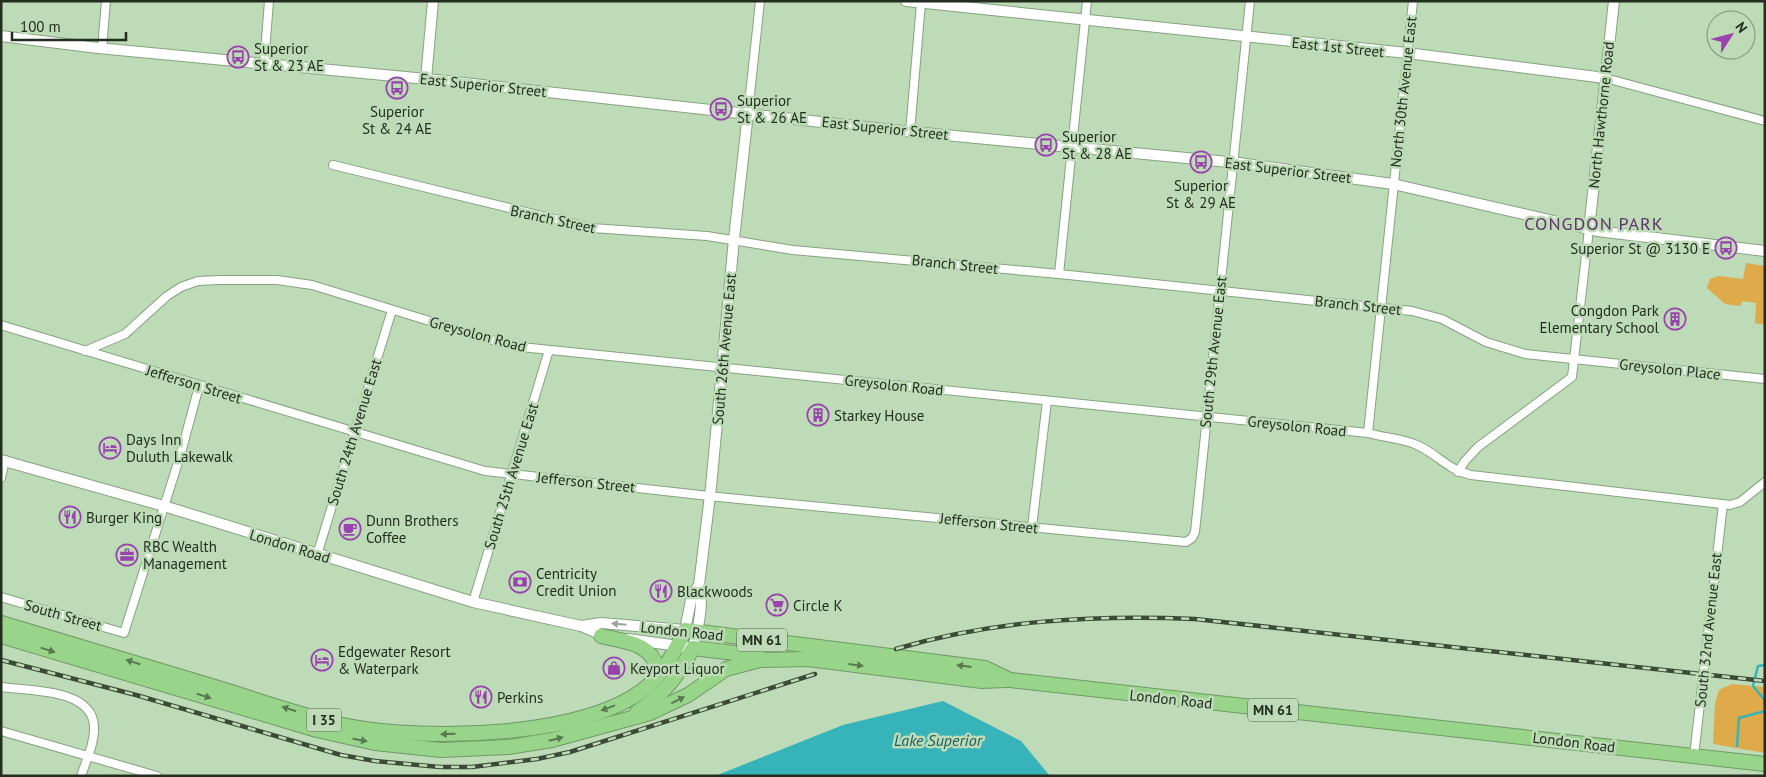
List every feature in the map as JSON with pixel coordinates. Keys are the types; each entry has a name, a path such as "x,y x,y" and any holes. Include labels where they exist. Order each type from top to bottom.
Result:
{"highway":[{"name":"I 35","path":"1,623 322,719 378,730 432,734 515,732 580,718 617,704 650,684 668,663 678,645"},
{"name":"London Road","path":"691,630 985,668 1010,680 1168,699 1537,737 1765,764"},
{"path":"678,645 691,630"},
{"name":"I 35","path":"1,636 317,730 376,743 441,750 508,747 552,740 616,722 654,700 671,684 693,648"},
{"path":"601,636 644,647 655,658 658,669 650,684"},
{"name":"London Road","path":"693,648 808,659"},
{"path":"616,722 650,713 677,701 720,673 736,665 760,660 808,659"},
{"name":"MN 61","path":"808,659 982,681 1010,680"}],"street":[{"path":"102,49 106,1"},
{"path":"264,64 269,1"},
{"path":"426,79 433,1"},
{"path":"748,113 760,1"},
{"name":"East 1st Street","path":"906,1 1246,38 1407,53 1605,78 1765,121"},
{"path":"1059,274 1087,1"},
{"name":"South 29th Avenue East","path":"1190,540 1195,532 1250,1"},
{"name":"North 30th Avenue East","path":"1368,433 1413,1"},
{"name":"North Hawthorne Road","path":"1589,229 1614,1"},
{"path":"910,132 921,3"},
{"name":"East Superior Street","path":"1,36 102,49 426,79 910,132 1072,146 1233,163 1393,184 1589,229 1765,251"},
{"name":"South 26th Avenue East","path":"693,648 691,630 702,597 699,585 710,496 748,113"},
{"name":"Branch Street","path":"333,165 582,227 734,239 793,250 1059,274 1381,307 1430,315 1486,342 1516,352 1575,359"},
{"path":"1458,472 1465,460 1480,446 1568,382 1573,375 1589,229"},
{"name":"Greysolon Road","path":"85,351 125,334 175,290 198,281 286,281 312,286 503,343 549,350 1368,433 1401,439 1417,445 1458,472 1722,504"},
{"name":"South 24th Avenue East","path":"317,554 392,310"},
{"name":"Jefferson Street","path":"1,325 485,471 710,496 1181,542 1190,540"},
{"name":"South 25th Avenue East","path":"473,602 549,350"},
{"name":"Greysolon Place","path":"1575,359 1765,379"},
{"path":"164,506 199,386"},
{"path":"1032,527 1047,401"},
{"path":"1,478 3,460"},
{"name":"London Road","path":"3,460 164,506 473,602 581,626 601,636 693,648"},
{"path":"1722,504 1737,504 1765,482"},
{"name":"South 32nd Avenue East","path":"1694,756 1722,504"},
{"name":"South Street","path":"1,597 124,633 164,506"},
{"name":"London Road","path":"581,626 602,623 691,630"},
{"path":"1,687 64,695 81,702 92,717 94,726 81,776"},
{"path":"1,731 157,776"}],"shaded area":[{"path":"1746,263 1765,266 1765,325 1755,323 1756,303 1743,301 1740,306 1725,304 1707,288 1710,279 1719,276 1743,279"},
{"path":"1732,684 1765,687 1765,753 1713,744 1715,703 1719,690"}],"water":[{"name":"Lake Superior","path":"943,701 1021,741 1050,776 715,776 843,725"}],"waterway":[{"path":"1765,665 1758,666 1753,686 1764,699 1765,710"},
{"path":"1737,746 1739,718 1765,711"}],"railway":[{"path":"896,649 970,632 1044,622 1119,618 1195,619 1765,681"},
{"path":"1,660 136,695 341,755 375,761 440,767 472,767 537,759 570,752 815,674"}],"place":[{"name":"Superior St & 23 AE","path":"238,57"},
{"name":"Superior St & 24 AE","path":"397,88"},
{"name":"Superior St & 26 AE","path":"721,109"},
{"name":"Superior St & 28 AE","path":"1046,145"},
{"name":"Superior St & 29 AE","path":"1201,162"},
{"name":"Superior St @ 3130 E","path":"1726,248"},
{"name":"Congdon Park Elementary School","path":"1675,319"},
{"name":"Starkey House","path":"818,415"},
{"name":"Days Inn Duluth Lakewalk","path":"110,448"},
{"name":"Burger King","path":"70,517"},
{"name":"Dunn Brothers Coffee","path":"350,529"},
{"name":"RBC Wealth Management","path":"127,555"},
{"name":"Centricity Credit Union","path":"520,582"},
{"name":"Blackwoods","path":"661,591"},
{"name":"Circle K","path":"777,605"},
{"name":"Edgewater Resort & Waterpark","path":"322,660"},
{"name":"Keyport Liquor","path":"614,668"},
{"name":"Perkins","path":"481,697"}],"district":[{"name":"CONGDON PARK","path":"1594,223"}]}
